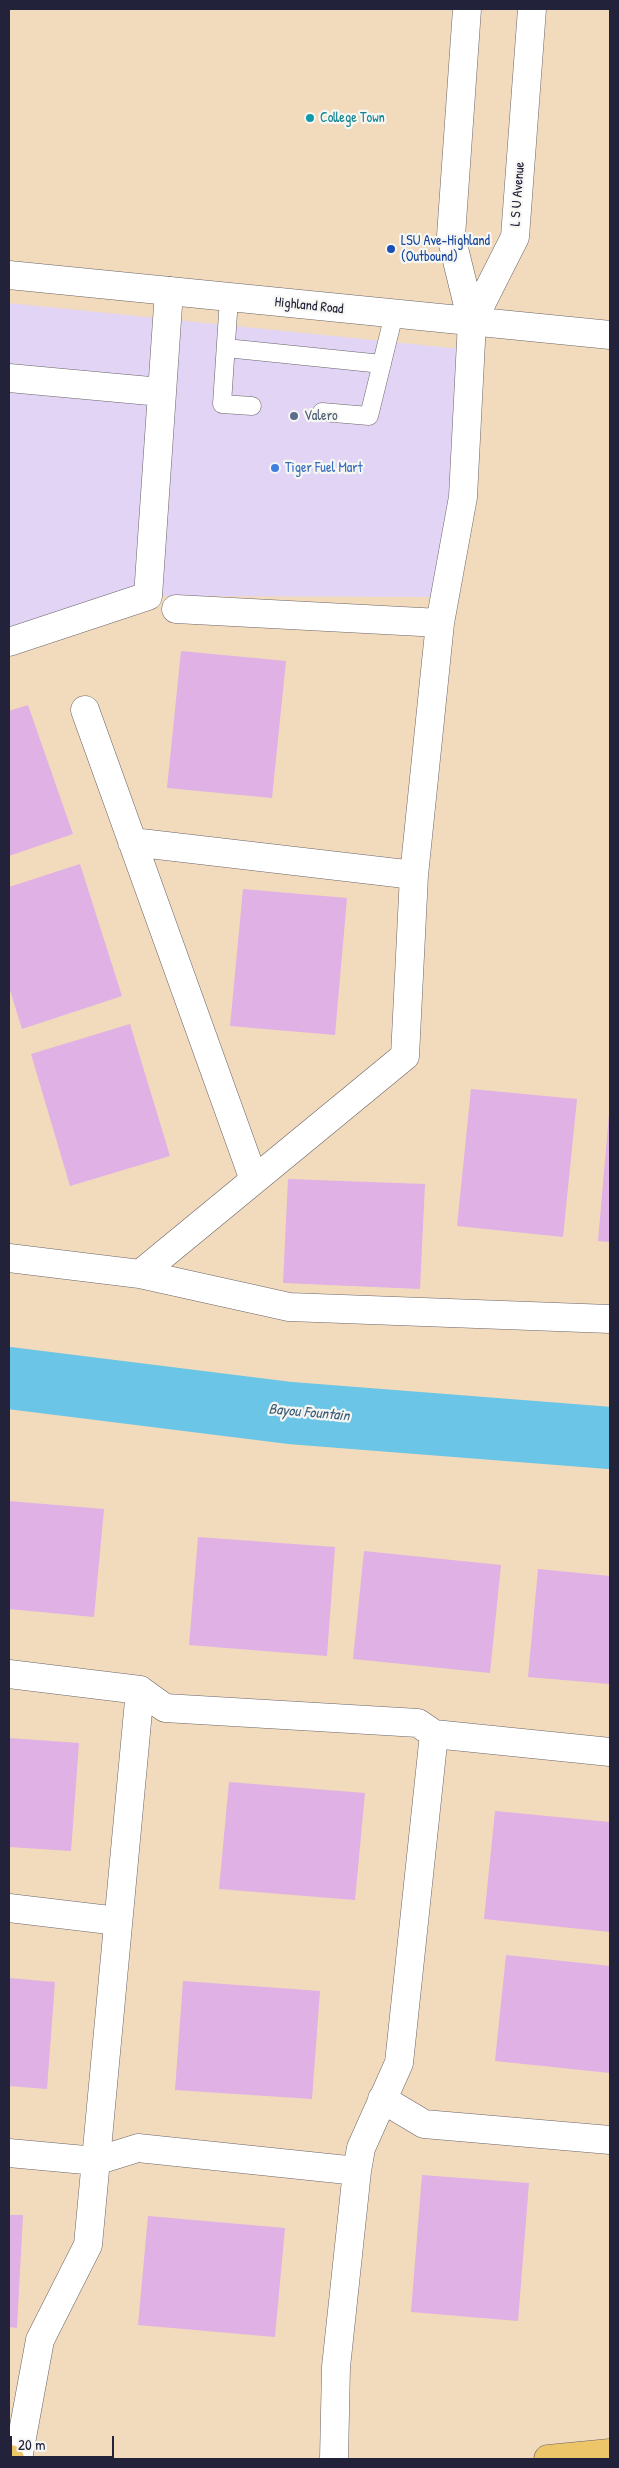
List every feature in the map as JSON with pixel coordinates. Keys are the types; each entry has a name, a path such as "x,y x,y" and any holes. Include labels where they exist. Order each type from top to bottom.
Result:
{"main road":[{"path":"548,2459 610,2453"}],"street":[{"path":"140,1274 405,1056 414,875 440,623 463,497 472,322 451,236 467,9"},
{"name":"L S U Avenue","path":"472,322 515,236 532,9"},
{"name":"Highland Road","path":"9,275 610,335"},
{"path":"9,642 148,596 169,291"},
{"path":"9,378 161,392"},
{"path":"176,609 440,623"},
{"path":"85,710 254,1180"},
{"path":"132,842 414,875"},
{"path":"9,1258 140,1274 289,1307 610,1319"},
{"path":"9,1674 140,1690 165,1708 418,1723 434,1734 610,1752"},
{"path":"18,2459 40,2340 88,2245 140,1690"},
{"path":"334,2459 336,2367 360,2148 398,2063 434,1734"},
{"path":"9,1908 118,1921"},
{"path":"382,2099 424,2124 610,2140"},
{"path":"9,2153 96,2161 138,2148 357,2171"}],"lane":[{"path":"229,298 222,404 252,406"},
{"path":"322,412 369,416 394,314"},
{"path":"226,348 382,364"}],"shaded area":[{"path":"9,303 471,350 435,597 148,596 9,641"}],"building":[{"path":"181,651 286,661 272,798 167,788"},
{"path":"28,705 73,834 9,856 9,711"},
{"path":"80,864 122,996 22,1029 9,987 9,887"},
{"path":"243,889 347,898 335,1035 230,1026"},
{"path":"130,1024 170,1156 70,1186 31,1054"},
{"path":"471,1089 577,1099 563,1237 457,1226"},
{"path":"610,1114 610,1242 598,1241"},
{"path":"288,1179 425,1184 420,1289 283,1283"},
{"path":"9,1501 104,1509 94,1617 9,1609"},
{"path":"198,1537 335,1547 327,1656 189,1645"},
{"path":"364,1551 501,1565 490,1673 353,1659"},
{"path":"538,1569 610,1576 610,1684 528,1677"},
{"path":"9,1738 79,1743 71,1851 9,1847"},
{"path":"229,1782 365,1793 355,1900 219,1889"},
{"path":"495,1811 610,1822 610,1932 484,1919"},
{"path":"506,1955 610,1966 610,2073 495,2061"},
{"path":"9,1978 55,1982 47,2089 9,2086"},
{"path":"183,1981 320,1991 312,2099 175,2090"},
{"path":"422,2175 529,2183 518,2321 411,2312"},
{"path":"9,2215 23,2215 17,2328 9,2327"},
{"path":"148,2216 285,2228 275,2337 138,2325"}],"waterway":[{"name":"Bayou Fountain","path":"9,1378 290,1413 610,1438"}],"place":[{"name":"College Town","path":"310,118"},
{"name":"LSU Ave-Highland (Outbound)","path":"391,249"},
{"name":"Valero","path":"294,416"},
{"name":"Tiger Fuel Mart","path":"275,468"}]}
